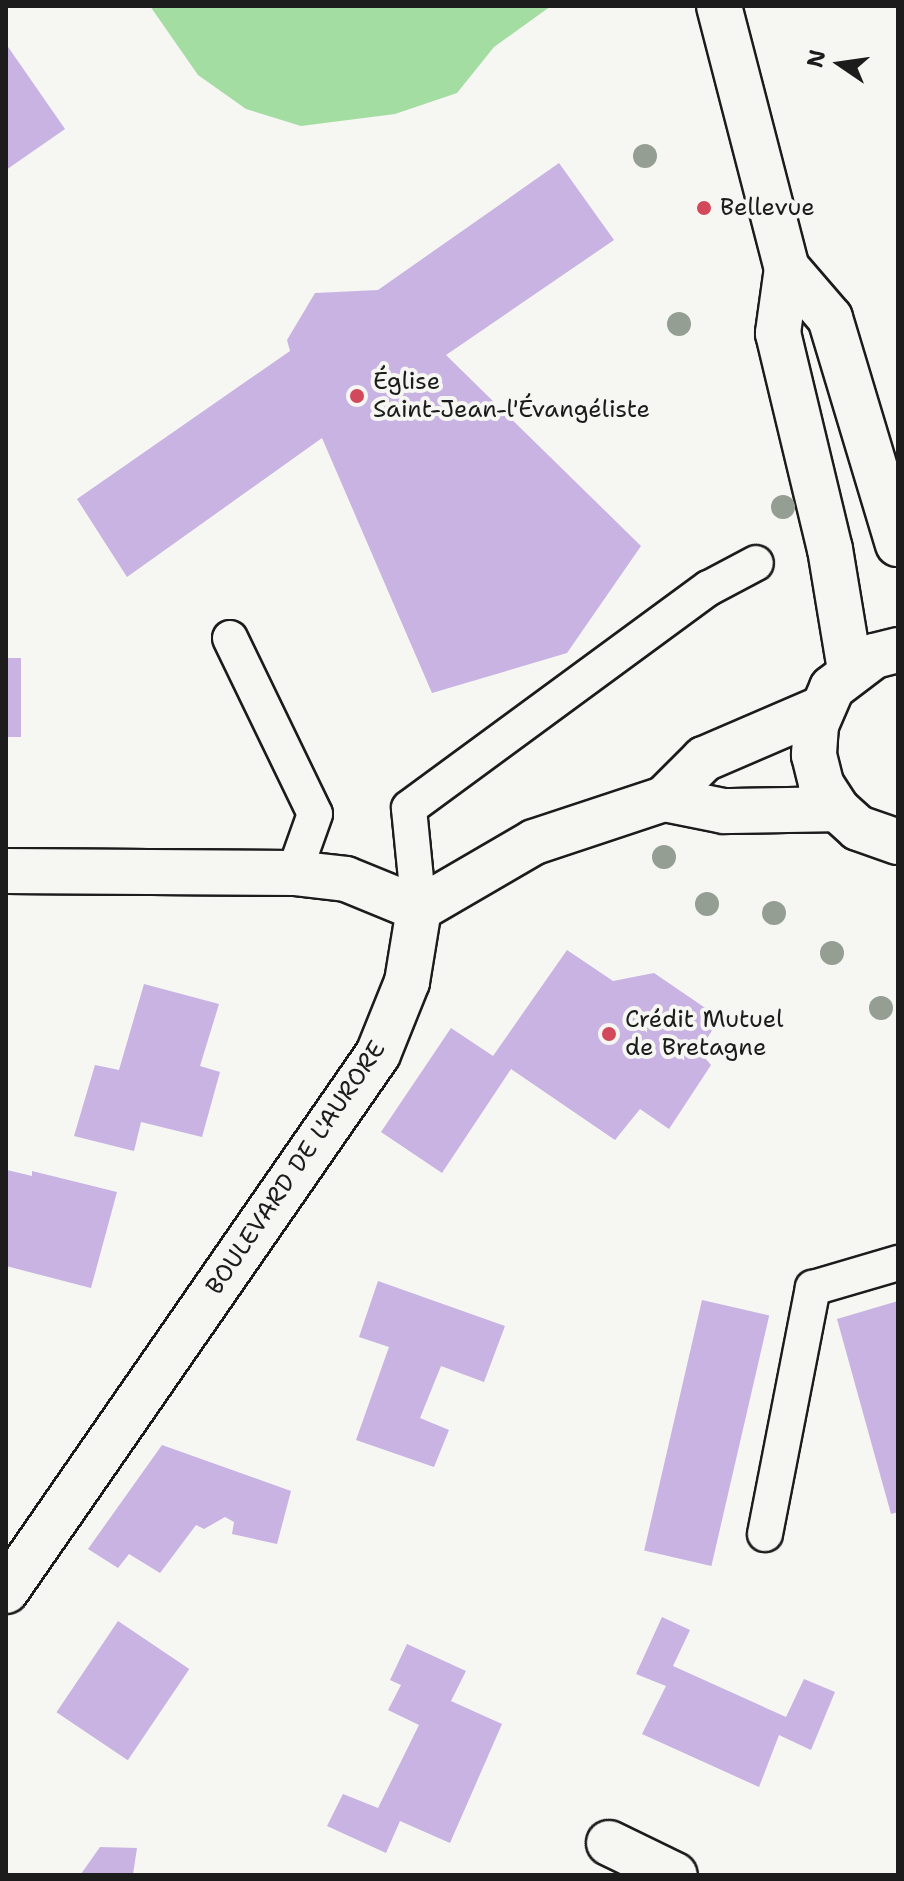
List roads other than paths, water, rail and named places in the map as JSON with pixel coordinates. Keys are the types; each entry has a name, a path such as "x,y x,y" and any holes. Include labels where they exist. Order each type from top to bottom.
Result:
{"street":[{"path":"719,6 787,268 778,333 830,549 850,670"},
{"path":"787,268 830,318 898,544"},
{"path":"6,871 294,873 346,879 419,909 534,842 664,799 704,759 820,709 850,670 898,650"},
{"path":"820,709 814,755 821,784 837,809 858,828 893,850"},
{"path":"664,799 724,811 837,809"},
{"name":"BOULEVARD DE L'AURORE","path":"6,1591 378,1054 407,982 419,909"},
{"path":"609,1843 675,1875"}],"lane":[{"path":"419,909 409,808 709,588 756,563"},
{"path":"230,638 315,814 294,873"},
{"path":"765,1534 813,1288 898,1263"}],"place":[{"name":"Bellevue","path":"704,208"},
{"name":"Église Saint-Jean-l'Évangéliste","path":"357,396"},
{"name":"Crédit Mutuel de Bretagne","path":"609,1034"}]}
